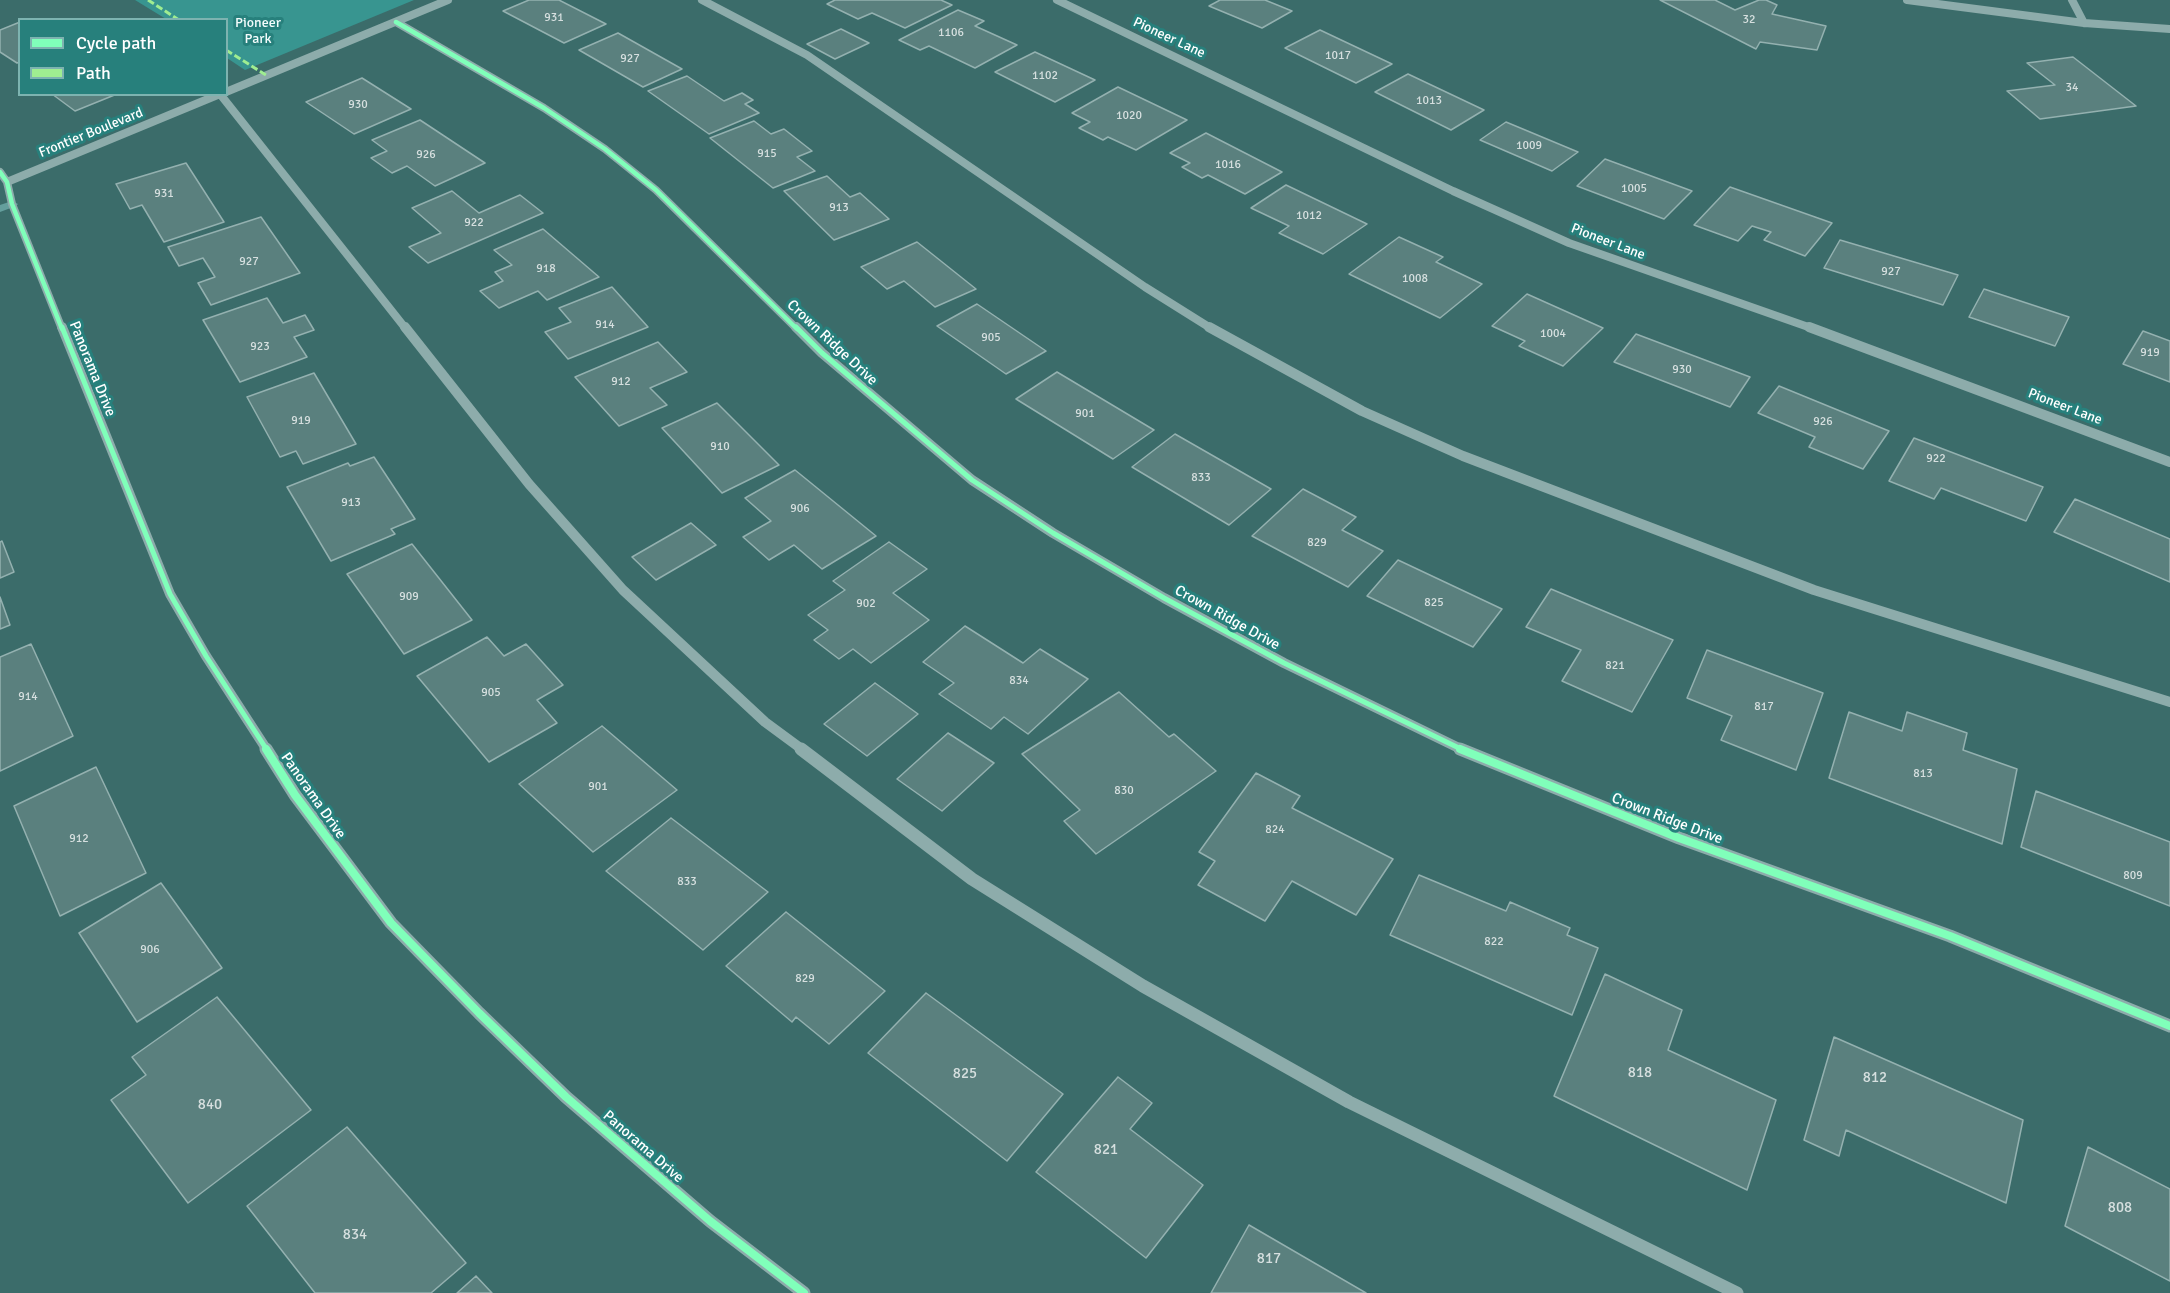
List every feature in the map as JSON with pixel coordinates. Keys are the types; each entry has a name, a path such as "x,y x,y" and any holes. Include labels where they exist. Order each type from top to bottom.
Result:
{"street":[{"path":"228,91 448,0"},
{"path":"702,0 807,55 1155,293 1232,341 1362,411 1474,461 1814,590 2170,702"},
{"name":"Pioneer Lane","path":"1057,0 1453,191 1569,243 1878,351 2170,462"},
{"path":"1907,0 2084,23 2170,29"},
{"path":"2072,0 2084,23"},
{"name":"Crown Ridge Drive","path":"396,22 544,108 605,149 656,190 822,353 972,480 1053,533 1164,598 1284,663 1440,741 1679,838 1950,936 2170,1026"},
{"name":"Frontier Boulevard","path":"3,177 215,96"},
{"path":"222,96 529,484 623,590 765,722 972,879 1143,986 1349,1102 1737,1293"},
{"name":"Panorama Drive","path":"3,177 170,594 206,656 295,795 391,923 487,1021 566,1097 710,1221 804,1293"}],"green space":[{"name":"Pioneer Park","path":"135,0 414,0 245,70 228,59 228,18 164,18"}],"building":[{"path":"529,0 559,0 606,24 564,43 503,11"},
{"path":"835,0 941,0 952,5 905,28 872,13 858,19 827,4"},
{"path":"1220,0 1265,0 1292,11 1262,28 1209,6"},
{"path":"1660,0 1715,0 1735,10 1759,0 1766,0 1777,5 1772,14 1826,26 1817,50 1760,42 1756,49"},
{"path":"958,10 984,21 975,26 1017,45 975,68 929,46 920,50 899,40"},
{"path":"18,23 18,63 0,52 0,30"},
{"path":"841,29 869,43 835,59 807,44"},
{"path":"1320,30 1392,64 1356,83 1285,48"},
{"path":"618,33 682,69 643,87 579,50"},
{"path":"1035,52 1095,80 1055,102 995,72"},
{"path":"2073,57 2136,106 2040,119 2007,91 2055,85 2027,63"},
{"path":"1408,74 1484,110 1451,130 1375,92"},
{"path":"687,76 724,101 742,93 753,100 745,104 759,113 709,134 648,91"},
{"path":"362,78 411,109 354,134 306,102"},
{"path":"1118,87 1187,120 1136,150 1108,137 1103,140 1079,128 1090,122 1072,113"},
{"path":"55,96 112,96 75,111"},
{"path":"420,120 485,163 435,186 407,166 392,173 371,158 387,151 372,140"},
{"path":"754,121 771,134 784,129 812,151 797,157 815,171 773,188 710,138"},
{"path":"1506,122 1578,152 1552,171 1480,140"},
{"path":"1206,133 1282,172 1245,194 1208,175 1202,178 1182,167 1190,163 1170,153"},
{"path":"1605,159 1692,191 1664,219 1577,186"},
{"path":"186,163 224,222 164,242 142,205 130,209 116,184"},
{"path":"827,176 850,197 860,193 889,219 834,240 784,191"},
{"path":"1286,185 1367,224 1323,254 1279,233 1289,226 1251,208"},
{"path":"1730,187 1832,223 1805,256 1764,240 1771,232 1752,226 1738,241 1694,225"},
{"path":"452,191 479,213 520,195 543,213 428,263 409,247 441,233 412,208"},
{"path":"261,217 300,273 211,305 198,283 215,277 203,258 179,266 168,247"},
{"path":"543,229 599,277 547,300 538,291 499,308 480,291 503,281 495,272 512,265 494,250"},
{"path":"1399,237 1443,257 1436,262 1482,284 1440,318 1349,274"},
{"path":"1840,240 1958,275 1943,305 1824,268"},
{"path":"917,242 976,289 935,307 904,281 887,289 861,267"},
{"path":"612,287 648,327 568,359 545,332 571,322 559,308"},
{"path":"1984,289 2069,317 2055,346 1969,317"},
{"path":"1527,294 1603,328 1563,366 1519,346 1525,341 1492,326"},
{"path":"267,298 283,323 305,315 314,330 294,337 307,357 240,382 203,320"},
{"path":"977,304 1046,351 1006,374 937,326"},
{"path":"2143,331 2170,341 2170,382 2123,364"},
{"path":"1636,334 1750,377 1730,407 1614,362"},
{"path":"658,342 687,372 650,388 667,405 619,426 575,377"},
{"path":"1057,372 1154,430 1113,459 1016,399"},
{"path":"314,373 356,444 303,464 296,451 280,457 247,397"},
{"path":"1779,386 1889,431 1863,469 1809,447 1815,437 1758,413"},
{"path":"717,403 779,465 722,493 662,428"},
{"path":"1175,434 1271,489 1229,525 1132,467"},
{"path":"1914,438 2043,487 2026,521 1941,488 1934,499 1889,481"},
{"path":"374,457 415,519 391,529 395,534 331,561 287,487 348,463 350,466"},
{"path":"795,470 876,536 822,569 794,545 769,560 743,537 771,521 745,498"},
{"path":"1303,489 1356,517 1342,530 1383,551 1348,587 1252,536"},
{"path":"2075,499 2170,539 2170,582 2054,532"},
{"path":"691,523 716,545 656,580 632,557"},
{"path":"2,541 14,572 0,578 0,542"},
{"path":"889,542 927,569 893,593 929,620 871,663 853,649 839,659 814,640 828,630 808,615 845,590 833,581"},
{"path":"412,544 472,620 404,654 347,574"},
{"path":"1398,560 1502,609 1473,647 1367,596"},
{"path":"1551,589 1673,640 1632,712 1562,681 1581,650 1526,627"},
{"path":"0,597 10,625 0,629"},
{"path":"965,626 1023,663 1040,649 1088,679 1028,734 1004,717 991,729 939,694 954,683 923,662"},
{"path":"487,637 504,656 526,644 563,685 537,700 557,723 489,762 417,676"},
{"path":"31,644 73,736 0,771 0,657"},
{"path":"1707,650 1823,693 1796,770 1721,740 1732,716 1687,698"},
{"path":"875,683 918,714 867,756 824,724"},
{"path":"1119,692 1169,737 1174,734 1216,771 1096,854 1064,821 1080,810 1022,754"},
{"path":"1849,712 1902,731 1907,712 1967,733 1963,750 2017,769 2002,844 1829,778"},
{"path":"602,726 677,790 593,852 519,784"},
{"path":"948,733 994,763 942,811 897,779"},
{"path":"96,767 146,873 60,916 14,806"},
{"path":"1256,773 1300,796 1292,808 1393,859 1356,915 1292,881 1265,921 1198,885 1215,861 1199,852"},
{"path":"2036,791 2170,842 2170,906 2021,847"},
{"path":"671,818 768,892 703,950 606,871"},
{"path":"1419,875 1506,911 1510,902 1570,928 1567,935 1598,948 1572,1015 1390,935"},
{"path":"161,883 222,968 137,1022 79,933"},
{"path":"786,912 885,991 829,1044 796,1017 792,1022 726,966"},
{"path":"1605,974 1682,1010 1668,1050 1776,1100 1747,1190 1554,1096"},
{"path":"926,993 1063,1094 1007,1161 868,1053"},
{"path":"217,997 311,1110 188,1203 111,1100 146,1075 132,1057"},
{"path":"1834,1037 2023,1120 2006,1203 1846,1130 1839,1156 1804,1140"},
{"path":"1118,1077 1152,1103 1130,1129 1203,1185 1146,1258 1036,1172"},
{"path":"347,1127 466,1263 431,1293 315,1293 247,1206"},
{"path":"2088,1147 2170,1189 2170,1281 2065,1226"},
{"path":"1249,1225 1366,1293 1211,1293"},
{"path":"476,1276 492,1293 457,1293"}],"waterway":[{"path":"0,209 12,204"}],"marked path":[{"path":"148,0 176,18"},
{"path":"228,51 266,75"}],"cycle path":[{"path":"396,22 544,108 605,149 656,190 822,353 972,480 1053,533 1164,598 1284,663 1440,741 1679,838 1950,936 2170,1026"},
{"path":"0,172 7,182 12,204 170,594 206,656 295,795 391,923 479,1013 566,1097 710,1221 804,1293"}]}
